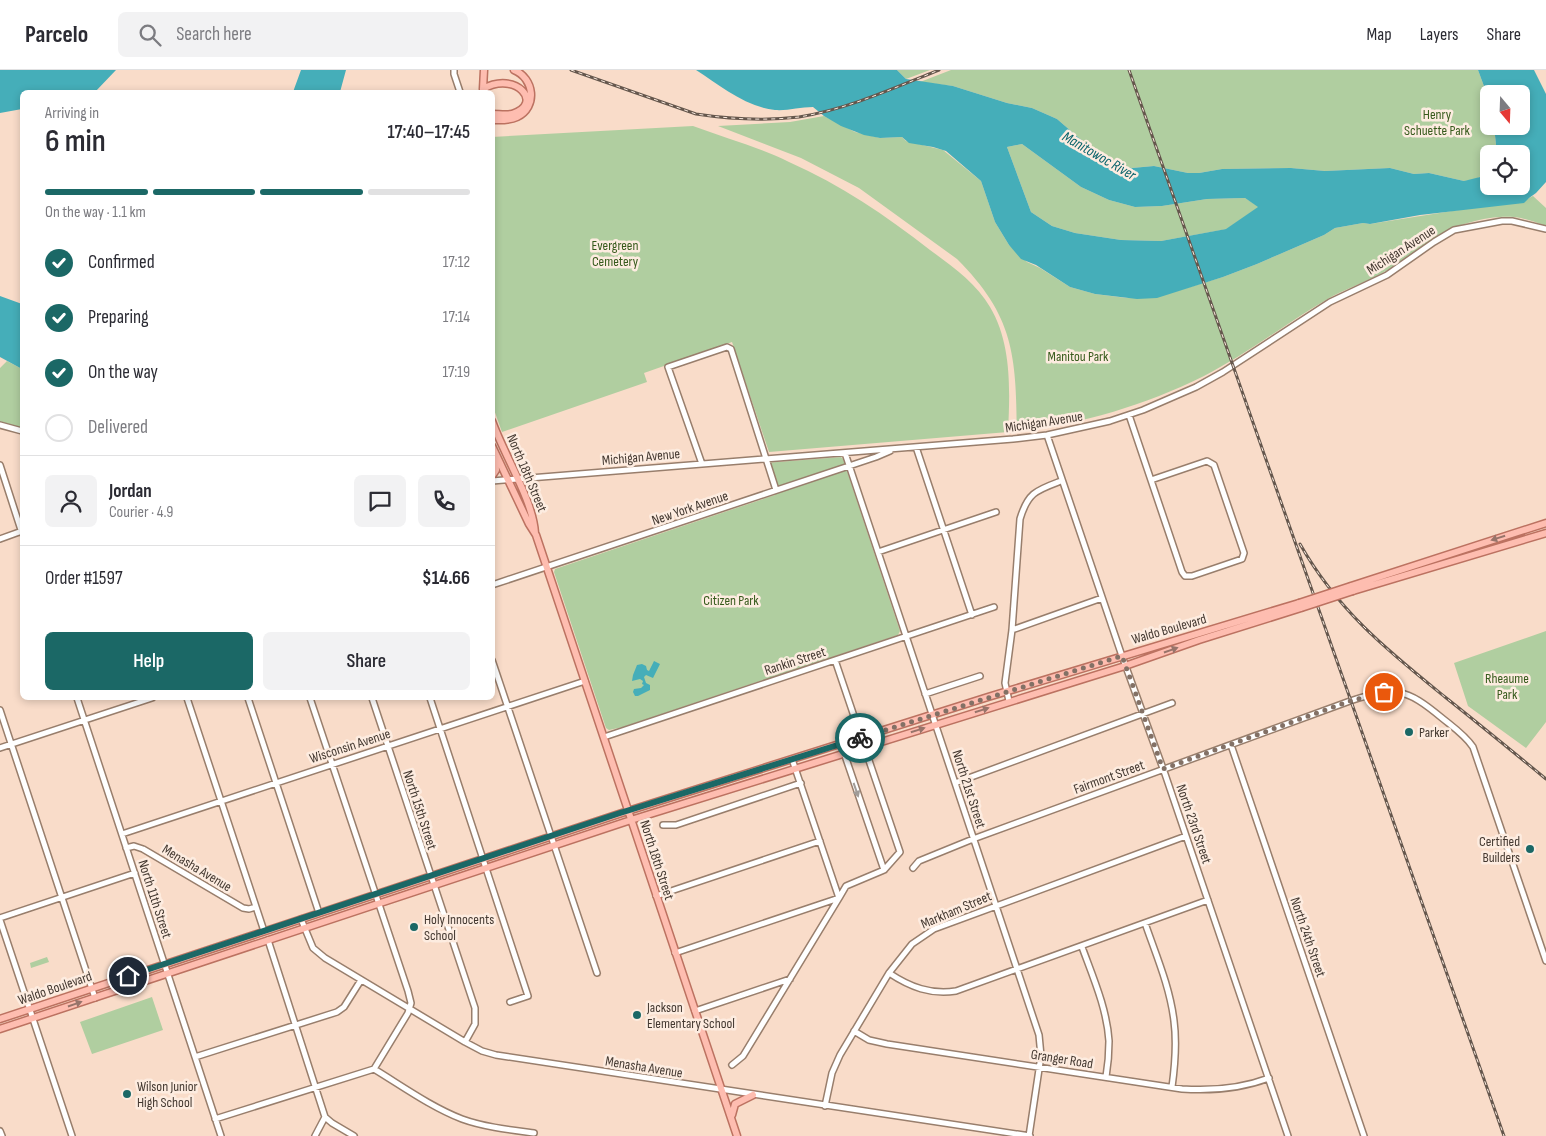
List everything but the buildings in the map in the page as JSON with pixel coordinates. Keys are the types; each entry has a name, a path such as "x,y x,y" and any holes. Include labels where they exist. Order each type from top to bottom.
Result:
{"main road":[{"path":"483,90 484,70"},
{"path":"495,120 508,120 518,117 525,112 529,104 531,96 529,85 522,75 514,70"},
{"path":"495,114 514,113 521,108 526,100 526,89 522,82 514,76 506,74"},
{"path":"484,90 495,77"},
{"name":"North 18th Street","path":"495,428 529,508 536,535 737,1136"},
{"name":"North 18th Street","path":"495,452 536,535"},
{"name":"Waldo Boulevard","path":"0,1029 631,820 1125,666 1546,525"},
{"name":"Waldo Boulevard","path":"1352,589 1546,533"},
{"name":"Waldo Boulevard","path":"0,1019 628,811 1122,656 1300,606"},
{"path":"732,1119 735,1104 753,1095"}],"street":[{"path":"454,70 459,90"},
{"name":"Michigan Avenue","path":"495,481 767,458 916,448 1047,435 1103,423 1129,415 1182,393 1223,372 1330,302 1386,275 1454,230 1502,221 1512,221 1546,229"},
{"path":"702,464 668,367 727,347 731,349 776,490"},
{"path":"1129,415 1182,572 1185,576 1192,576 1242,559 1244,552 1214,465 1208,461 1151,480"},
{"path":"0,425 20,430"},
{"name":"North 23rd Street","path":"1047,435 1061,481 1163,769 1288,1136"},
{"path":"916,448 972,615"},
{"name":"New York Avenue","path":"495,584 876,457 894,449"},
{"name":"North 21st Street","path":"845,453 1039,1035 1041,1047 1029,1136"},
{"path":"0,465 20,526"},
{"path":"1009,701 1005,683 1012,630 1020,519 1024,504 1032,495 1042,488 1061,481"},
{"path":"878,552 996,512"},
{"path":"0,539 20,533"},
{"path":"1012,630 1102,598"},
{"name":"Rankin Street","path":"604,737 994,607"},
{"path":"732,1065 742,1056 849,883 884,870 900,852 835,660"},
{"path":"495,669 597,973"},
{"path":"925,694 980,676"},
{"name":"Wisconsin Avenue","path":"122,834 585,680"},
{"name":"Fairmont Street","path":"913,868 919,861 973,839 1350,701 1375,693 1389,691 1407,694 1418,699 1465,737 1473,747 1546,961"},
{"name":"North 11th Street","path":"78,700 220,1136"},
{"path":"0,748 146,700"},
{"path":"188,700 264,931"},
{"path":"249,700 320,913"},
{"path":"215,1119 374,1069 410,1009 411,1002 311,700"},
{"name":"North 15th Street","path":"373,700 475,1008 474,1024 466,1042"},
{"path":"431,700 528,996 510,1002"},
{"path":"955,783 1172,703"},
{"path":"0,710 95,998"},
{"path":"841,744 884,870"},
{"name":"North 24th Street","path":"1231,745 1364,1136"},
{"path":"792,759 839,898"},
{"path":"663,825 676,825 801,783"},
{"name":"Markham Street","path":"825,1106 832,1073 840,1055 890,973 912,944 922,936 934,928 1186,836"},
{"path":"656,896 820,841"},
{"name":"Menasha Avenue","path":"126,848 135,846 143,849 242,908 256,907"},
{"path":"72,1136 0,919 134,873"},
{"path":"675,953 839,898"},
{"path":"890,973 920,989 942,993 969,988 1208,900"},
{"name":"Menasha Avenue","path":"301,919 311,944 316,951 361,980 482,1051 496,1055 753,1095 1029,1136"},
{"path":"1145,923 1166,986 1174,1021 1176,1051 1172,1087"},
{"path":"268,940 325,1117 354,1136"},
{"path":"1082,946 1101,1000 1107,1025 1109,1041 1106,1077"},
{"path":"695,1011 790,979"},
{"path":"195,1057 330,1016 340,1010 361,980"},
{"name":"Granger Road","path":"854,1031 869,1040 888,1044 1172,1087 1224,1090 1255,1084 1269,1078"},
{"path":"374,1069 462,1119 530,1134"},
{"path":"315,1136 325,1117"},
{"path":"0,1131 2,1136"}],"green space":[{"path":"897,70 930,70 906,79"},
{"name":"Henry Schuette Park","path":"951,70 1478,70 1484,85 1480,85 1480,135 1495,135 1496,145 1480,145 1480,177 1474,180 1464,181 1429,173 1414,174 1390,168 1325,171 1291,168 1222,169 1188,173 1154,166 1132,168 1115,165 1103,154 1093,150 1057,119 1032,108 1007,103 953,86 920,82"},
{"name":"Manitou Park","path":"824,116 855,132 880,138 902,137 906,141 943,150 981,181 995,222 1009,245 1027,262 1070,287 1095,294 1127,298 1157,297 1223,277 1257,264 1324,235 1335,228 1527,199 1533,196 1546,208 1546,226 1521,218 1511,217 1489,218 1466,223 1437,236 1398,264 1326,300 1235,358 1181,387 1113,412 1066,424 1017,432 1013,358 1008,338 1001,318 990,299 957,259 859,188 801,158 718,126 790,122"},
{"name":"Evergreen Cemetery","path":"693,126 766,152 827,181 862,202 947,262 971,283 984,298 997,321 1006,352 1009,384 1008,432 769,452 732,342 644,373 647,382 502,432 495,412 495,137"},
{"path":"1022,144 1081,187 1109,200 1135,207 1162,206 1207,199 1245,198 1259,207 1227,229 1161,241 1121,240 1075,233 1052,226 1031,212 1007,147"},
{"path":"7,361 20,368 20,427 0,422 0,368"},
{"name":"Citizen Park","path":"841,457 900,631 898,635 623,727 609,730 606,728 554,572 555,569 775,495 765,463"},
{"name":"Rheaume Park","path":"1546,631 1546,722 1526,748 1468,706 1454,663"},
{"path":"47,957 49,962 31,968 30,963"},
{"path":"152,997 163,1030 92,1054 80,1022"}],"water":[{"path":"0,70 116,70 97,90 20,90 20,109 0,113"},
{"path":"301,70 346,70 341,90 294,90"},
{"name":"Manitowoc River","path":"696,70 897,70 906,79 953,86 1007,103 1032,108 1057,119 1093,150 1103,154 1115,165 1132,168 1154,166 1188,173 1222,169 1291,168 1325,171 1390,168 1414,174 1429,173 1464,181 1480,177 1480,195 1530,195 1530,145 1496,145 1495,135 1530,135 1530,85 1484,85 1478,70 1534,70 1546,94 1546,182 1524,203 1420,215 1335,228 1324,235 1223,277 1157,298 1137,299 1095,294 1070,287 1036,265 1021,259 1009,245 995,222 981,181 946,151 909,143 902,137 880,138 864,135 841,126 813,107 780,110 764,108 743,100","holes":["1022,144 1081,187 1109,200 1135,207 1162,206 1207,199 1245,198 1258,207 1226,229 1161,241 1121,240 1075,233 1052,226 1031,212 1007,147"]},
{"path":"0,296 20,303 20,368 0,357"},
{"path":"654,661 660,664 653,678 646,675 644,677 646,683 650,685 650,690 635,696 634,689 641,688 644,685 640,679 632,681 637,665 642,664 646,666 649,671"}],"railway":[{"path":"571,70 696,114 760,119 799,117 835,109 939,70"},
{"path":"1129,70 1504,1136"},
{"path":"1300,544 1331,590 1365,628 1403,663 1546,779"}],"way so far":[{"path":"860,738 1122,656 1163,769 1350,701 1384,692"}],"place":[{"name":"Parker","path":"1409,732"},
{"name":"Certified Builders","path":"1530,849"},
{"name":"Holy Innocents School","path":"414,927"},
{"name":"Jackson Elementary School","path":"637,1015"},
{"name":"Wilson Junior High School","path":"127,1094"}],"route":[{"path":"128,976 620,813 860,738"}]}
